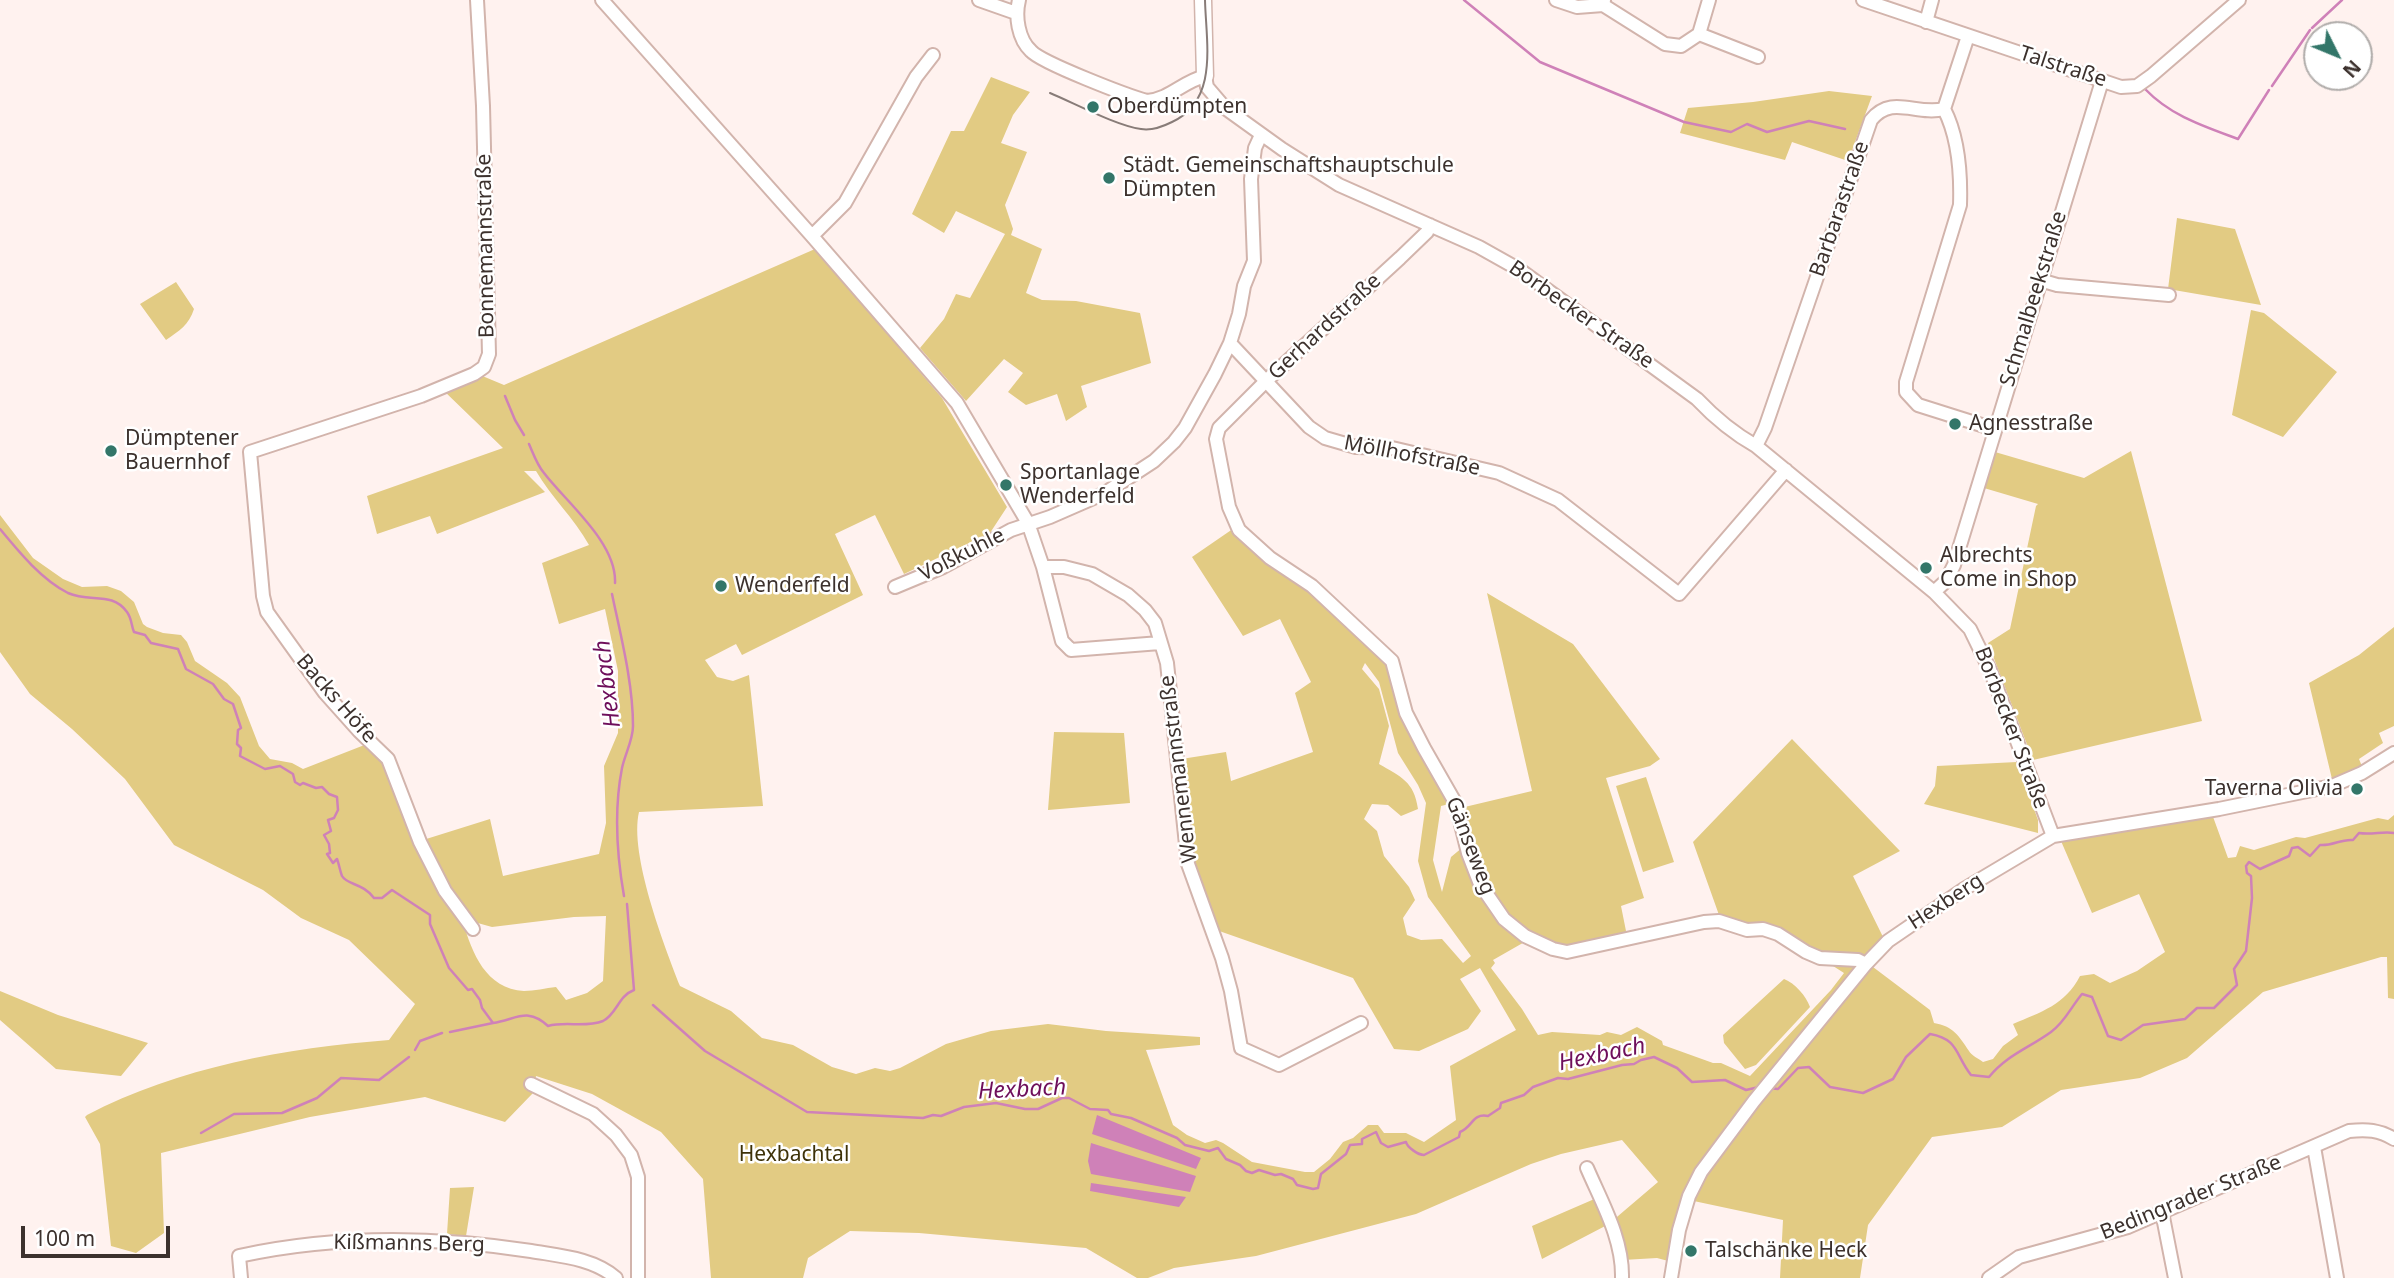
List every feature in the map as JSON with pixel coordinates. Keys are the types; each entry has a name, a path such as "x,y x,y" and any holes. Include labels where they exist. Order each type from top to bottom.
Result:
{"street":[{"name":"Bonnemannstraße","path":"250,452 421,396 474,374 487,361 489,354 483,106 477,0"},
{"path":"602,0 957,404 1028,523 1043,567 1062,640 1071,650 1160,643"},
{"path":"979,0 1017,6 1023,42 1037,57 1141,100 1159,100 1189,80 1205,76 1203,0"},
{"path":"1556,0 1577,7 1603,2 1665,44 1681,46 1699,34 1709,0"},
{"name":"Talstraße","path":"1863,0 2121,87 2137,86 2151,76 2239,0"},
{"path":"1926,22 1932,0"},
{"path":"1699,34 1758,57"},
{"path":"1968,36 1944,109 1952,124 1961,188 1960,205 1906,382 1906,392 1918,405 1994,429"},
{"path":"812,236 845,203 916,77 933,55"},
{"name":"Borbecker Straße","path":"1205,76 1207,87 1215,100 1261,135 1339,185 1430,225 1520,270 1697,399 1716,418 1756,446 1934,592 1976,638 2053,836"},
{"name":"Schmalbeekstraße","path":"1934,592 1946,581 1954,565 2102,80"},
{"name":"Barbarastraße","path":"1756,446 1770,415 1871,120 1884,108 1894,106 1931,112 1944,109"},
{"name":"Voßkuhle","path":"895,587 920,578 1028,523 1050,517 1105,493 1154,461 1185,428 1230,343 1244,286 1254,261 1251,180 1255,148 1261,135"},
{"name":"Gerhardstraße","path":"1219,428 1267,380 1400,258 1427,232 1430,225"},
{"path":"2040,280 2057,285 2169,295"},
{"name":"Möllhofstraße","path":"1230,343 1310,427 1325,438 1356,447 1392,448 1499,473 1558,500 1679,594 1786,470"},
{"name":"Gänseweg","path":"1219,428 1216,439 1229,507 1239,530 1270,558 1312,586 1392,661 1406,713 1456,804 1468,853 1480,884 1497,912 1518,931 1543,945 1567,952 1719,921 1746,930 1756,928 1770,931 1820,958 1858,960 1866,964"},
{"name":"Backs Höfe","path":"250,452 263,596 267,612 325,693 388,759 420,842 445,891 473,929"},
{"name":"Wennemannstraße","path":"1043,567 1064,566 1092,575 1128,595 1155,623 1167,663 1188,864 1225,969 1241,1048 1279,1065 1361,1023"},
{"name":"Hexberg","path":"1671,1278 1679,1230 1689,1196 1701,1172 1723,1140 1866,964 1888,941 1964,889 2053,836 2219,809 2332,786 2362,773 2394,753"},
{"path":"531,1084 576,1103 593,1114 616,1135 631,1155 638,1177 638,1278"},
{"name":"Bedingrader Straße","path":"1989,1278 2019,1256 2115,1231 2349,1131 2367,1129 2394,1139"},
{"path":"2314,1147 2337,1278"},
{"path":"1587,1168 1614,1231 1622,1278"},
{"path":"2162,1212 2175,1278"},
{"name":"Kißmanns Berg","path":"241,1278 239,1256 283,1246 371,1239 443,1241 510,1248 587,1262 608,1271 616,1278"}],"green space":[{"path":"991,77 1030,92 1013,115 1001,143 1027,152 1005,205 1013,229 1011,235 1042,249 1026,293 1042,300 1076,301 1140,313 1151,363 1081,386 1087,407 1066,421 1057,394 1026,405 1008,392 1023,373 1004,359 966,401 920,348 944,319 956,294 970,298 1005,234 956,211 944,233 912,214 951,131 964,131"},
{"path":"1829,91 1872,96 1848,161 1792,142 1785,160 1680,133 1688,108"},
{"path":"2177,218 2235,229 2261,305 2168,289"},
{"name":"Hexbachtal","path":"815,249 942,398 1007,507 990,533 904,574 875,515 835,534 863,595 742,655 736,644 705,660 717,677 733,681 749,675 763,806 639,812 637,830 643,875 657,924 680,986 731,1011 762,1038 793,1045 832,1067 856,1074 875,1068 890,1071 946,1044 991,1031 1048,1024 1200,1037 1200,1045 1146,1050 1173,1125 1205,1143 1216,1140 1223,1143 1252,1162 1305,1172 1314,1172 1330,1159 1343,1142 1353,1138 1368,1125 1378,1125 1384,1133 1406,1133 1424,1142 1456,1120 1450,1066 1516,1030 1480,968 1460,979 1481,1011 1468,1029 1419,1051 1394,1049 1353,978 1205,926 1175,760 1226,752 1231,781 1313,752 1295,693 1311,682 1280,619 1243,636 1192,557 1240,524 1378,641 1387,666 1453,803 1441,806 1433,860 1442,892 1451,857 1463,847 1452,810 1532,791 1487,593 1573,644 1660,759 1650,766 1606,778 1644,898 1621,906 1629,946 1575,954 1528,940 1493,960 1495,963 1491,968 1538,1035 1552,1032 1600,1035 1607,1032 1621,1035 1637,1027 1662,1041 1663,1045 1713,1063 1721,1063 1750,1076 1831,990 1844,973 1777,930 1719,915 1693,842 1792,739 1900,851 1853,876 1885,941 1859,959 1930,1010 1934,1023 1951,1029 1971,1054 1983,1062 1993,1059 2003,1046 2018,1035 2013,1024 2060,1001 2080,976 2094,974 2110,983 2137,971 2165,952 2139,894 2092,913 2061,841 2212,814 2228,858 2236,857 2240,846 2254,850 2378,818 2388,820 2394,815 2394,999 2388,998 2387,957 2263,992 2187,1058 2140,1078 2061,1090 2002,1127 1932,1137 1868,1225 1860,1278 1780,1278 1783,1220 1689,1200 1672,1262 1657,1258 1623,1260 1611,1222 1658,1182 1622,1140 1531,1164 1416,1214 1256,1256 1174,1268 1148,1278 1137,1278 1086,1248 919,1233 850,1231 808,1258 803,1278 711,1278 703,1179 661,1132 592,1094 536,1076 533,1093 505,1122 425,1097 310,1117 161,1153 164,1233 136,1253 111,1246 100,1144 85,1117 87,1115 159,1084 234,1062 311,1048 389,1040 415,1004 349,940 301,918 263,890 174,845 125,779 30,694 0,652 0,515 33,558 63,579 82,587 107,586 121,591 134,602 143,624 147,627 163,633 181,635 195,661 227,683 240,697 259,746 270,759 292,763 303,769 367,744 376,750 483,967 500,984 511,989 528,991 556,987 566,1000 587,993 603,981 606,916 492,927 474,922 463,911 423,840 490,819 503,876 599,854 606,823 604,766 618,733 618,671 605,609 559,624 542,563 589,545 536,471 524,471 545,492 437,534 430,516 377,534 367,496 503,448 443,390 480,375 504,385","holes":["1365,663 1379,682 1398,753 1426,803 1418,861 1428,897 1471,956 1463,963 1442,939 1421,940 1407,935 1403,918 1415,900 1409,887 1384,856 1377,831 1364,819 1372,804 1388,805 1401,816 1418,809 1410,786 1379,764 1389,726 1379,689 1362,669"]},
{"path":"176,282 194,309 186,323 166,340 140,304"},
{"path":"2251,310 2264,313 2337,372 2283,437 2232,415"},
{"path":"2131,451 2202,721 2033,760 1988,643 2010,629 2038,504 1984,488 1995,452 2084,478"},
{"path":"2394,627 2394,726 2379,733 2383,743 2359,759 2363,769 2332,779 2309,683 2359,655"},
{"path":"1054,732 1124,733 1130,803 1048,810"},
{"path":"2017,762 2038,820 2038,833 1924,804 1935,786 1937,766"},
{"path":"1646,777 1674,862 1643,872 1616,786"},
{"path":"1784,979 1800,990 1810,1007 1756,1065 1745,1069 1724,1043 1723,1035"},
{"path":"0,991 58,1015 148,1043 121,1076 56,1069 0,1020"},
{"path":"474,1187 466,1236 447,1234 450,1188"},
{"path":"1599,1197 1609,1224 1542,1259 1532,1226"}],"shaded area":[{"path":"1097,1115 1201,1158 1196,1169 1092,1134"},
{"path":"1091,1143 1196,1176 1190,1192 1091,1174 1088,1161"},
{"path":"1091,1183 1186,1197 1179,1207 1090,1191"}],"waterway":[{"path":"1464,0 1540,62 1684,122 1731,132 1747,124 1767,132 1809,121 1845,129"},
{"path":"2320,21 2342,0"},
{"path":"2272,86 2303,40"},
{"path":"2145,89 2177,113 2238,139 2269,90"},
{"name":"Hexbach","path":"505,396 524,435"},
{"name":"Hexbach","path":"529,444 542,470 589,524 608,553 615,583"},
{"name":"Hexbach","path":"0,529 31,564 58,587 76,596 115,602 127,612 134,632 145,635 151,643 178,649 186,669 213,684 224,699 233,704 241,728 238,730 237,744 241,748 240,756 265,769 280,766 293,774 295,782 300,785 303,783 316,788 322,787 337,797 338,810 334,818 328,820 331,831 324,835 329,844 330,853 327,854 333,863 337,859 344,879 374,898 382,898 392,890 430,915 430,924 449,968 468,990 472,989 493,1023 522,1016 534,1017 548,1026 589,1024 608,1018 624,996 634,990 627,904"},
{"name":"Hexbach","path":"612,594 626,660 633,731 622,768 617,816 624,896"},
{"name":"Hexbach","path":"1768,1088 1778,1089 1798,1068 1809,1067 1830,1087 1863,1093 1893,1079 1906,1057 1930,1034 1951,1044 1971,1075 1989,1077 2011,1057 2056,1028 2082,994 2092,997 2108,1036 2121,1040 2143,1025 2185,1019 2197,1008 2214,1008 2237,985 2234,969 2246,951 2252,898 2251,876 2247,873 2246,866 2249,862 2260,869 2289,856 2292,848 2298,847 2310,856 2320,845 2353,840 2359,833 2394,833"},
{"name":"Hexbach","path":"653,1005 705,1051 807,1112 923,1118 941,1116 964,1107 996,1103 1038,1109 1062,1098 1069,1098 1090,1109 1108,1110 1111,1114 1131,1118 1177,1138 1185,1145 1209,1151 1218,1148 1226,1159 1246,1171 1252,1173 1259,1170 1281,1174 1293,1179 1297,1185 1313,1189 1318,1188 1321,1174 1346,1154 1350,1145 1362,1144 1362,1139 1376,1132 1381,1143 1388,1147 1406,1142 1413,1150 1424,1155 1459,1137 1460,1132 1476,1118 1488,1116 1500,1108 1501,1103 1558,1078 1568,1079 1654,1057 1677,1068 1692,1082 1725,1080 1746,1090 1759,1087"},
{"path":"450,1032 493,1023"},
{"path":"415,1050 420,1041 442,1033"},
{"path":"201,1133 234,1114 282,1113 317,1098 341,1078 379,1080 409,1057"}],"tram line":[{"path":"1050,93 1131,127 1153,129 1172,122 1187,112 1197,100 1203,85 1207,52 1205,0"}],"place":[{"name":"Oberdümpten","path":"1093,107"},
{"name":"Städt. Gemeinschaftshauptschule Dümpten","path":"1109,178"},
{"name":"Agnesstraße","path":"1955,424"},
{"name":"Dümptener Bauernhof","path":"111,451"},
{"name":"Sportanlage Wenderfeld","path":"1006,485"},
{"name":"Albrechts Come in Shop","path":"1926,568"},
{"name":"Wenderfeld","path":"721,586"},
{"name":"Taverna Olivia","path":"2357,789"},
{"name":"Talschänke Heck","path":"1691,1251"}]}
